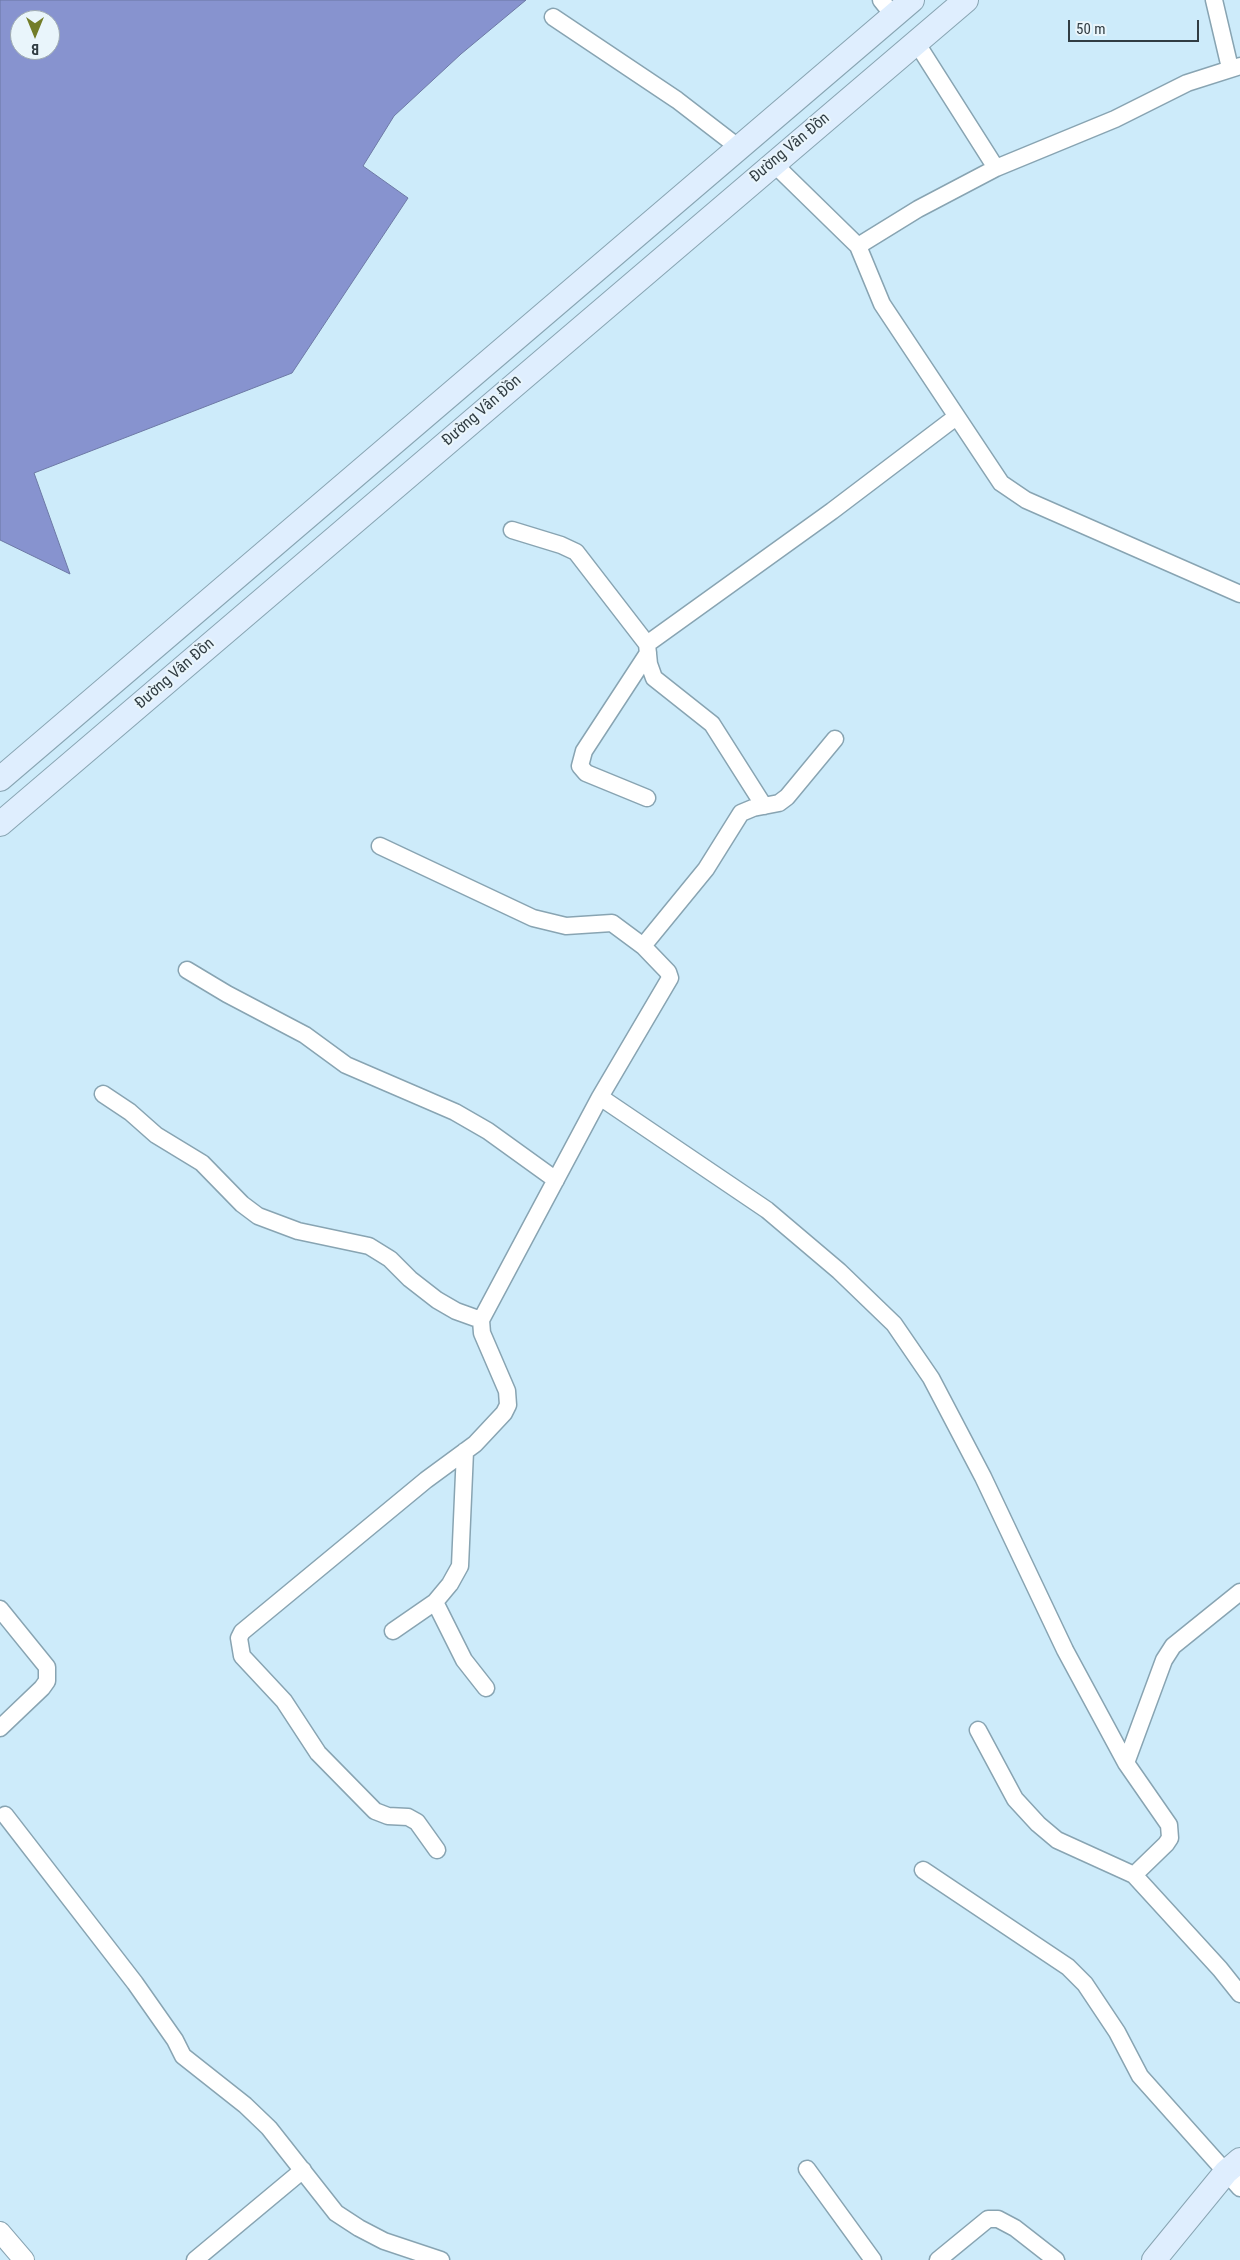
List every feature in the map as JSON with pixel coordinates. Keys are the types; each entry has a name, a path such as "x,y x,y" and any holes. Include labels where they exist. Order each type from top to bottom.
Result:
{"main road":[{"name":"Đường Vân Đồn","path":"0,779 738,147 887,8 912,0"},
{"name":"Đường Vân Đồn","path":"0,824 966,0"},
{"path":"364,467 387,493"},
{"path":"1154,2260 1235,2173"}],"street":[{"path":"858,246 918,209 996,168 1115,119 1187,83 1235,67 1214,0"},
{"path":"553,17 677,100 738,147"},
{"path":"916,42 996,168"},
{"path":"773,163 858,246 882,304 1001,483 1026,500 1240,594"},
{"path":"647,798 586,773 580,766 584,751 648,648 956,417"},
{"path":"512,530 561,545 576,552 648,648 649,664 654,678 712,724 764,806"},
{"path":"643,946 706,870 741,813 779,803 794,790 835,739"},
{"path":"380,846 533,918 566,926 612,923 643,946 668,972 670,981 600,1097 481,1320 482,1333 507,1391 508,1405 504,1413 481,1438 426,1480 242,1632 239,1638 242,1656 280,1698 318,1753 375,1811 388,1816 408,1818 417,1822 437,1850"},
{"path":"187,970 227,994 298,1031 346,1065 455,1112 488,1131 556,1180"},
{"path":"103,1094 130,1112 156,1134 202,1163 242,1204 258,1216 298,1232 368,1246 390,1260 410,1279 437,1300 456,1311 481,1320"},
{"path":"600,1097 767,1210 839,1271 894,1324 935,1386 983,1477 1065,1650 1126,1763 1143,1790 1165,1818 1170,1833 1166,1844 1134,1875"},
{"path":"393,1631 435,1602 450,1584 460,1566 465,1451"},
{"path":"1126,1763 1164,1660 1173,1646 1240,1592"},
{"path":"435,1602 464,1660 486,1688"},
{"path":"0,1609 47,1668 47,1681 0,1728"},
{"path":"978,1730 1015,1799 1038,1824 1057,1840 1134,1875 1220,1969 1240,1994"},
{"path":"6,1815 135,1984 175,2040 183,2056 245,2105 269,2128 336,2213 384,2241 441,2260"},
{"path":"923,1870 1074,1972 1102,2008 1140,2076 1235,2173"},
{"path":"807,2169 873,2260"},
{"path":"195,2260 303,2170"},
{"path":"938,2260 988,2219 998,2219 1034,2241 1056,2260"},
{"path":"3,2240 24,2260"}],"water":[{"path":"0,0 526,0 461,54 394,116 363,166 408,198 292,373 34,473 70,574 0,540"}]}
